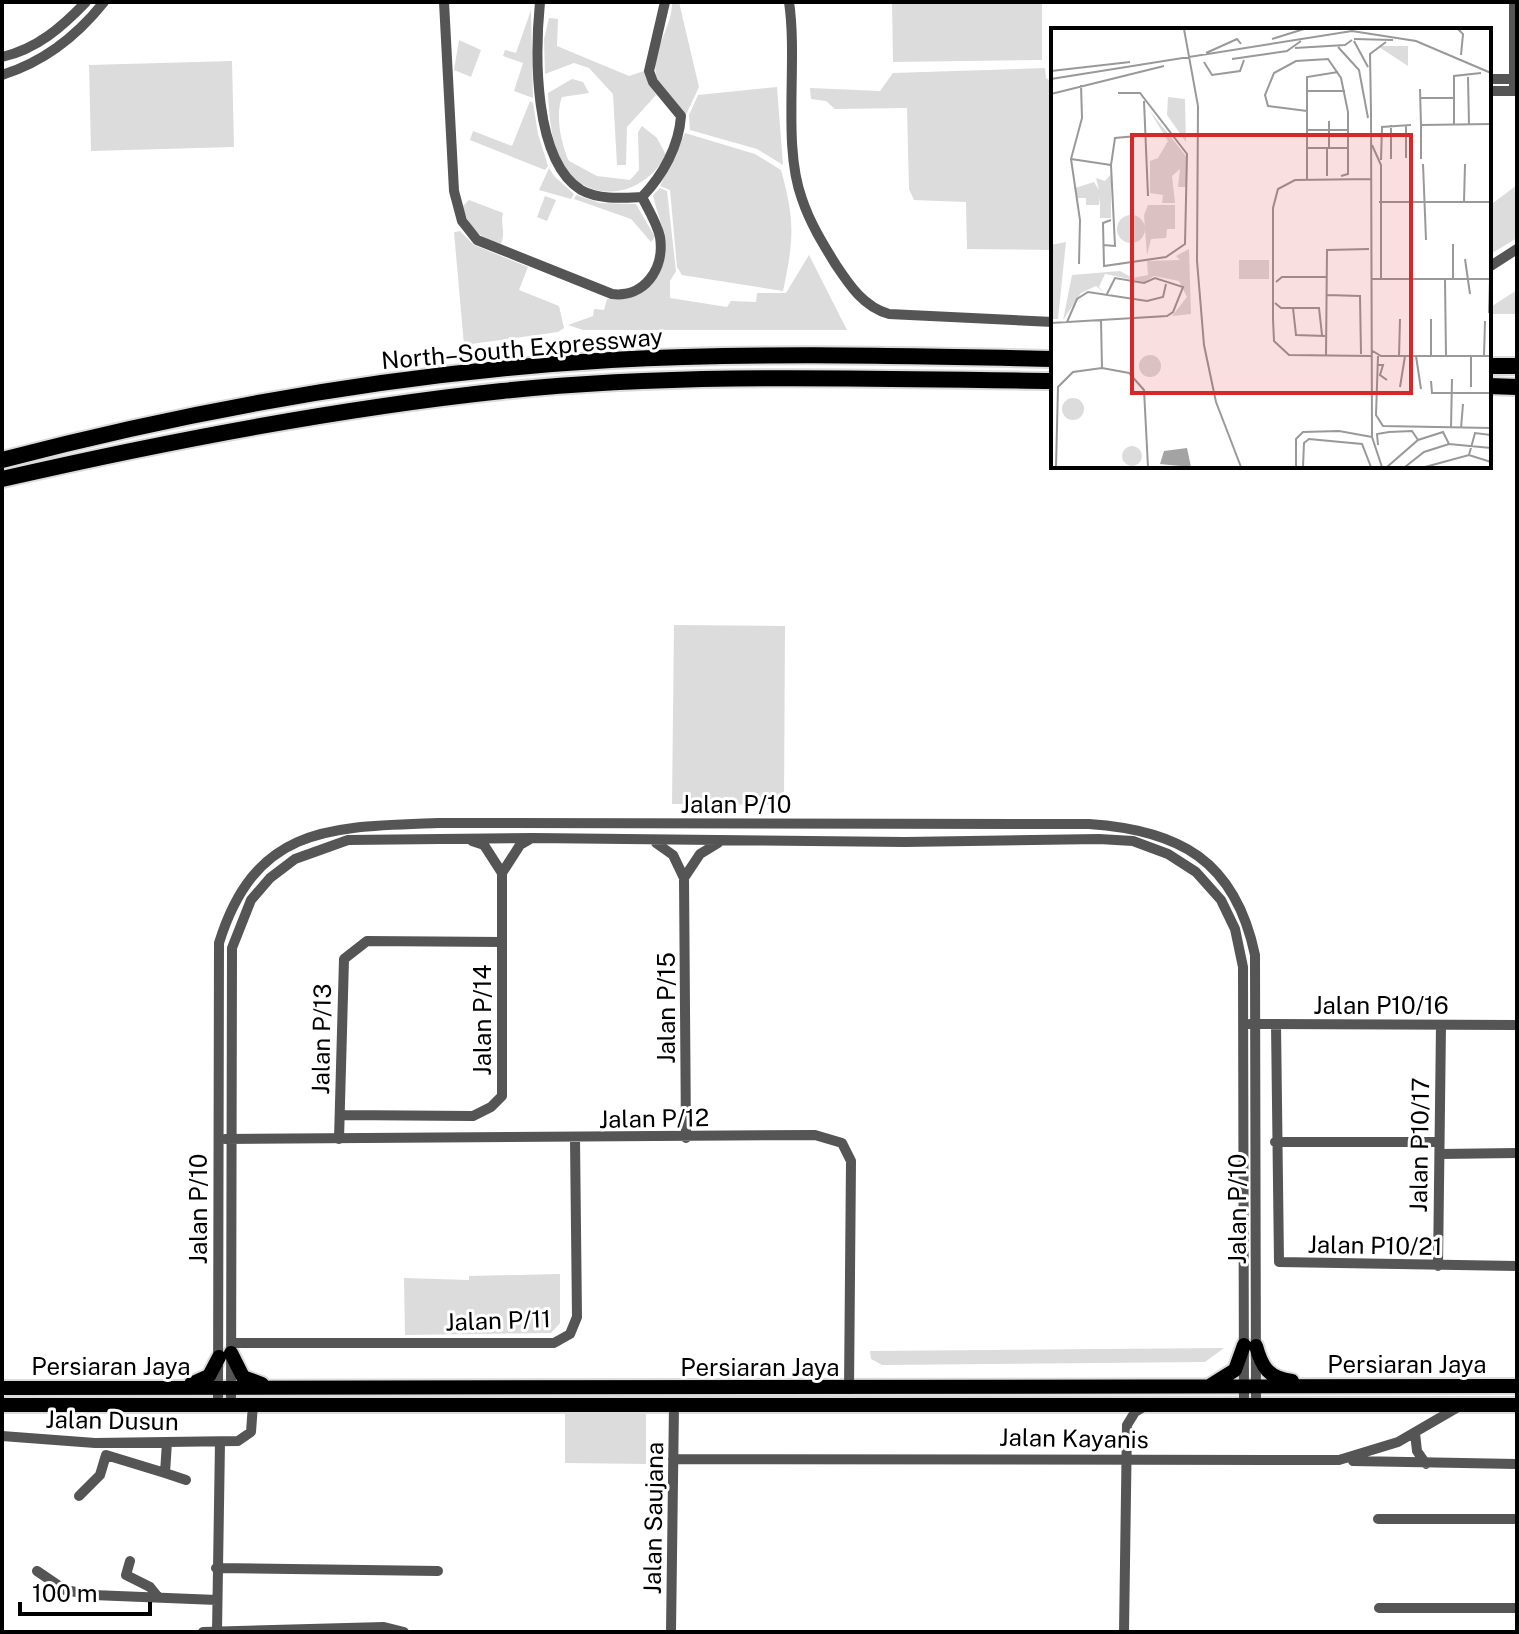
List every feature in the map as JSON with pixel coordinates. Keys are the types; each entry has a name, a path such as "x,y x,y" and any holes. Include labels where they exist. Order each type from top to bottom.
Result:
{"highway":[{"name":"North–South Expressway","path":"2,460 280,399 503,369 775,354 1051,359"},
{"path":"1491,366 1517,366"},
{"name":"North–South Expressway","path":"2,479 286,419 504,391 775,378 1051,381"},
{"path":"1491,386 1517,387"}],"main road":[{"path":"1199,1388 1230,1375 1250,1346 1263,1368 1280,1379 1371,1386"},
{"path":"179,1388 205,1379 227,1351 243,1377 277,1388"},
{"name":"Persiaran Jaya","path":"2,1388 1517,1386"},
{"name":"Persiaran Jaya","path":"2,1405 1517,1405"}],"street":[{"path":"2,57 32,47 53,34 86,2"},
{"path":"2,75 54,50 104,2"},
{"path":"444,2 454,191 462,221 477,240 612,294 627,296 639,292 648,283 659,255 657,227 642,197"},
{"path":"540,2 540,88 547,134 555,161 567,179 583,191 610,197 642,197"},
{"path":"642,197 664,169 680,130 681,116 653,82 649,71 665,2"},
{"path":"789,2 794,58 794,136 801,197 818,236 854,290 870,306 889,314 1051,322"},
{"path":"1514,2 1516,85"},
{"path":"1491,79 1516,85"},
{"path":"1491,91 1516,85"},
{"path":"1491,266 1517,249"},
{"name":"Jalan P/10","path":"227,1351 218,1139 219,943 242,891 285,847 310,835 345,826 1089,824 1136,827 1172,839 1198,854 1220,876 1238,905 1255,955 1257,1024 1250,1346"},
{"path":"467,839 484,845 502,873 520,845 533,838"},
{"name":"Jalan P/10","path":"224,1404 232,1140 232,948 251,900 270,878 295,859 348,840 533,838 1133,841 1168,854 1196,872 1221,900 1235,929 1243,967 1250,1404"},
{"path":"655,841 673,855 684,878"},
{"path":"684,878 700,854 723,841"},
{"name":"Jalan P/14","path":"340,1115 473,1116 491,1107 502,1096 502,873"},
{"name":"Jalan P/15","path":"684,878 686,1138"},
{"name":"Jalan P/13","path":"339,1139 344,959 367,941 502,942"},
{"name":"Jalan P10/16","path":"1244,1024 1517,1025"},
{"name":"Jalan P10/21","path":"1276,1024 1275,1142 1279,1262 1517,1266"},
{"name":"Jalan P10/17","path":"1438,1266 1441,1025"},
{"name":"Jalan P/12","path":"218,1139 815,1135 842,1143 851,1161 849,1389"},
{"name":"Jalan P/11","path":"227,1351 554,1343 570,1334 577,1317 575,1139"},
{"path":"1275,1142 1517,1153"},
{"path":"217,1631 220,1442 238,1441 251,1432 253,1404"},
{"path":"1124,1632 1127,1425 1135,1412 1148,1404"},
{"name":"Jalan Saujana","path":"671,1632 674,1405"},
{"path":"1102,1405 1127,1425"},
{"name":"Jalan Kayanis","path":"673,1459 1339,1460 1381,1449 1462,1405"},
{"path":"1415,1433 1417,1451 1426,1464"},
{"name":"Jalan Dusun","path":"2,1436 95,1443 220,1442"},
{"path":"165,1473 167,1442"},
{"path":"79,1496 100,1475 106,1455 186,1480"},
{"path":"1339,1460 1517,1464"},
{"path":"1378,1519 1517,1519"},
{"path":"130,1561 126,1575 150,1587 158,1597"},
{"path":"216,1568 438,1571"},
{"path":"37,1571 65,1590 217,1600"},
{"path":"1379,1608 1517,1608"},
{"path":"203,1632 384,1627 404,1632"}],"shaded area":[{"path":"672,2 679,2 699,87 685,117 662,88 655,67"},
{"path":"892,2 1042,2 1042,60 893,62"},
{"path":"531,10 533,98 514,91 523,63 503,56 505,50 516,53"},
{"path":"549,18 558,19 557,46 629,76 644,71 656,95 627,127 626,165 617,165 613,94 589,68 574,63 545,74 544,39"},
{"path":"459,40 481,50 471,77 454,70"},
{"path":"232,61 234,147 91,151 89,65"},
{"path":"1045,68 1046,78 1051,82 1051,250 967,249 966,202 914,200 909,189 907,108 835,109 826,101 811,99 810,88 880,91 893,73"},
{"path":"572,79 583,82 589,93 562,97 560,129 569,161 597,176 630,180 639,170 638,132 642,126 657,138 666,155 643,181 629,188 599,191 585,186 572,176 561,161 553,137 548,93"},
{"path":"777,87 783,165 757,149 690,130 689,115 698,95"},
{"path":"530,101 548,166 545,170 470,140 473,131 512,146"},
{"path":"685,133 755,154 781,170 789,203 791,230 783,291 682,275 677,267 670,190 660,186"},
{"path":"549,168 574,194 571,199 539,190"},
{"path":"1517,185 1517,238 1491,254 1491,204"},
{"path":"660,188 667,191 676,271 670,281 670,298 727,307 731,301 756,302 757,293 786,293 809,255 847,330 583,330 568,325 593,316 594,309 604,310 607,299 620,299 641,292 657,278 665,256 664,237 653,195"},
{"path":"576,195 600,203 636,204 655,237 651,242 631,219 574,199"},
{"path":"545,196 556,200 547,221 537,217"},
{"path":"469,200 503,213 501,244 480,235 472,227 463,206"},
{"path":"460,231 474,245 528,267 519,290 559,306 564,328 558,332 464,345 454,232"},
{"path":"1517,290 1517,314 1491,314 1491,307"},
{"path":"674,625 785,626 784,805 672,804"},
{"path":"560,1274 560,1323 551,1333 405,1335 404,1278 469,1280 469,1276"},
{"path":"1224,1348 1205,1362 882,1365 871,1359 870,1351"},
{"path":"565,1414 646,1414 646,1464 565,1463"}]}
